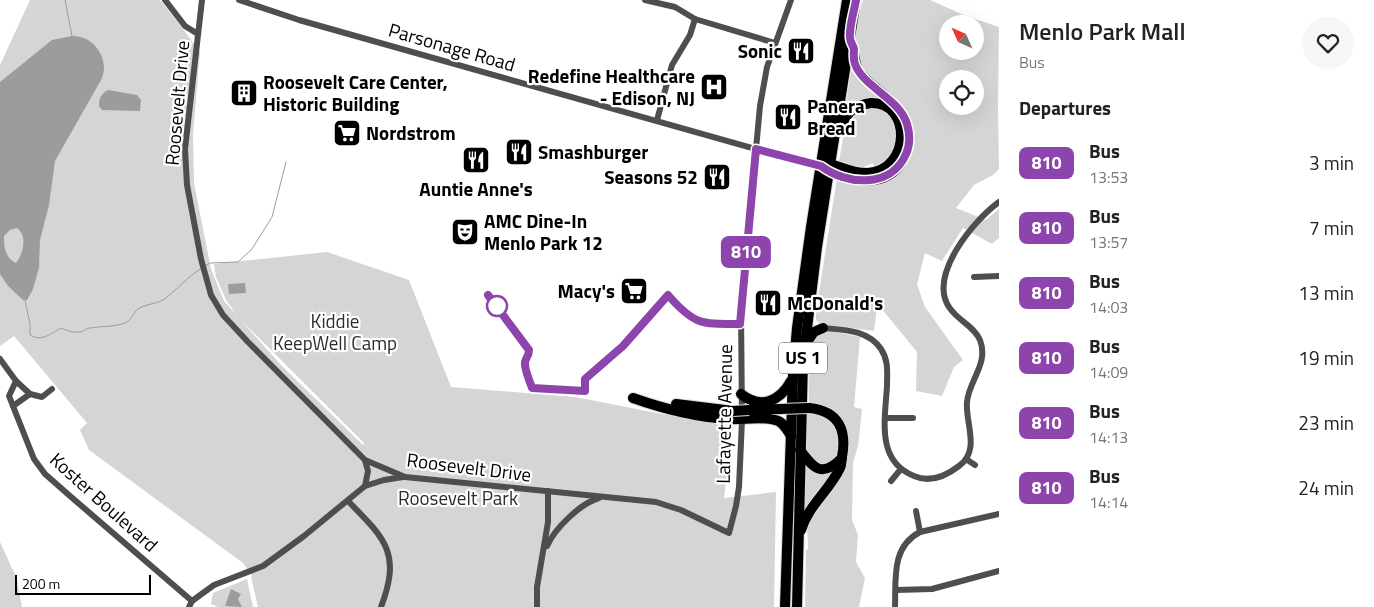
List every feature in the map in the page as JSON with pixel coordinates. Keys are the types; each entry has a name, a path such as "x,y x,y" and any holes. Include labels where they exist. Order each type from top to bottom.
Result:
{"highway":[{"name":"US 1","path":"797,607 801,391 804,346 847,0"},
{"name":"US 1","path":"785,607 793,378 802,288 826,167 834,137 856,0"},
{"path":"826,167 859,181 872,181 885,177 900,165 909,145 909,132 906,120 892,102 857,68 854,62 854,48 850,38"},
{"path":"826,167 865,173 881,169 887,166 896,156 900,145 901,133 898,121 892,112 881,105 869,103 850,112 834,137"},
{"path":"808,310 816,323 823,328"},
{"path":"804,346 814,332 823,328"},
{"path":"741,394 755,402 771,401 782,395 793,378"},
{"path":"791,436 784,426 774,419 742,420 716,418 668,410 633,398 733,411 809,408 825,411 830,414 839,424 844,439 842,458 839,470 803,522 798,546"},
{"path":"800,450 811,465 822,470 833,466 842,458"}],"street":[{"path":"165,0 185,26 198,34"},
{"name":"Roosevelt Drive","path":"202,0 185,167 201,259 212,295 224,315 277,372 365,460 404,477 656,502 666,504 729,533"},
{"name":"Parsonage Road","path":"240,0 298,20 826,167"},
{"path":"645,0 671,7 695,19 775,42"},
{"name":"Lafayette Avenue","path":"729,533 739,486 742,420 741,310 764,79 775,42 791,0"},
{"path":"656,120 672,65 690,36 695,19"},
{"path":"823,328 861,333 870,338 882,351 888,367 885,418 888,450 890,457 901,470 916,477 928,479 938,478 962,464 966,459 972,440 967,414 967,400 981,366 982,353 980,340 973,330 949,306 944,296 944,276 960,246 975,225 986,211 999,202"},
{"path":"974,276 999,276"},
{"path":"0,359 16,381 30,394 42,397 52,389"},
{"name":"Koster Boulevard","path":"16,381 10,396 34,460 45,474 191,604"},
{"path":"13,406 30,394"},
{"path":"885,418 913,418"},
{"path":"966,459 975,465"},
{"path":"365,460 368,471 365,486"},
{"path":"891,481 901,470"},
{"path":"191,604 214,585 263,566 304,536 365,486 384,480 404,477"},
{"path":"537,607 537,587 548,522 548,491"},
{"path":"544,554 552,537 564,523 585,505 603,497"},
{"path":"348,500 380,534 388,549 390,556 389,578 381,607"},
{"path":"916,512 920,532"},
{"path":"895,607 897,561 901,549 910,538 920,532 999,514"},
{"path":"896,590 932,589 999,571"}],"green space":[{"name":"Roosevelt Park","path":"30,0 160,0 181,26 189,32 182,28 200,52 193,134 194,183 211,269 224,301 237,315 226,300 216,277 214,264 327,252 409,280 451,387 575,397 733,426 724,498 776,492 774,607 258,607 252,576 243,563 89,450 80,430 87,423 14,336 0,346 0,65","holes":["240,319 364,443 363,445 282,366"]},
{"path":"863,0 930,0 964,15 939,15 939,60 984,60 984,22 999,27 999,169 993,175 974,185 956,208 986,220 999,209 999,238 992,244 963,228 942,261 925,253 917,284 925,307 963,360 954,367 942,396 916,391 917,352 881,308 877,307 874,331 821,324 816,320 837,178 863,186 878,184 897,173 905,164 914,145 911,122 904,108 889,92 863,72 856,60 855,39"},
{"path":"852,64 891,107 880,102 845,111"},
{"path":"877,106 893,119 898,136 894,153 887,162 874,168 873,163 861,168 839,162 845,125 857,110"},
{"path":"820,332 836,332 860,337 854,407 862,409 858,446 853,463 852,520 858,535 856,562 865,578 859,607 805,607 806,550 808,549 807,522 840,474 847,460 849,442 847,429 838,415 826,407 809,403 810,360 814,335"},
{"path":"807,412 825,417 831,421 838,432 836,459 827,465 817,465 807,452"},
{"path":"806,463 836,469 805,510"},
{"path":"0,542 17,579 22,607 0,607"},
{"path":"247,579 253,607 218,607 211,604 213,593"}],"shaded area":[{"path":"72,36 87,40 93,44 102,57 104,72 55,161 49,205 40,240 39,268 33,289 27,300 23,300 8,286 0,274 0,82 52,40","holes":["17,228 20,231 23,245 21,255 16,263 7,255 4,236 10,230"]},
{"path":"108,90 137,95 141,100 140,111 102,110 99,106 100,98"},
{"path":"245,283 246,293 229,294 228,284"},
{"path":"231,589 241,594 238,599 242,607 225,606"}],"waterway":[{"path":"65,0 72,36"},
{"path":"205,266 210,263 238,262 252,249 272,217 286,162"},
{"path":"25,300 30,324 30,335 38,338 50,335 61,328 72,332 80,332 87,328 127,322 138,309 163,300 202,268"}],"bus line":[{"name":"810","path":"488,295 526,344 530,352 525,361 525,366 532,388 585,391 585,379 623,346 668,295 679,308 697,321 716,324 740,324 756,149 821,166 829,172 859,181 872,181 885,177 900,165 907,152 910,139 906,120 892,102 861,73 854,62 854,48 850,38 856,0"}],"place":[{"name":"Sonic","path":"801,51"},
{"name":"Redefine Healthcare - Edison, NJ","path":"714,87"},
{"name":"Roosevelt Care Center, Historic Building","path":"244,93"},
{"name":"Panera Bread","path":"788,117"},
{"name":"Nordstrom","path":"347,133"},
{"name":"Smashburger","path":"519,152"},
{"name":"Auntie Anne's","path":"476,160"},
{"name":"Seasons 52","path":"717,177"},
{"name":"AMC Dine-In Menlo Park 12","path":"465,232"},
{"name":"Macy's","path":"634,291"},
{"name":"McDonald's","path":"768,303"}],"park label":[{"name":"Kiddie KeepWell Camp","path":"335,332"}]}
